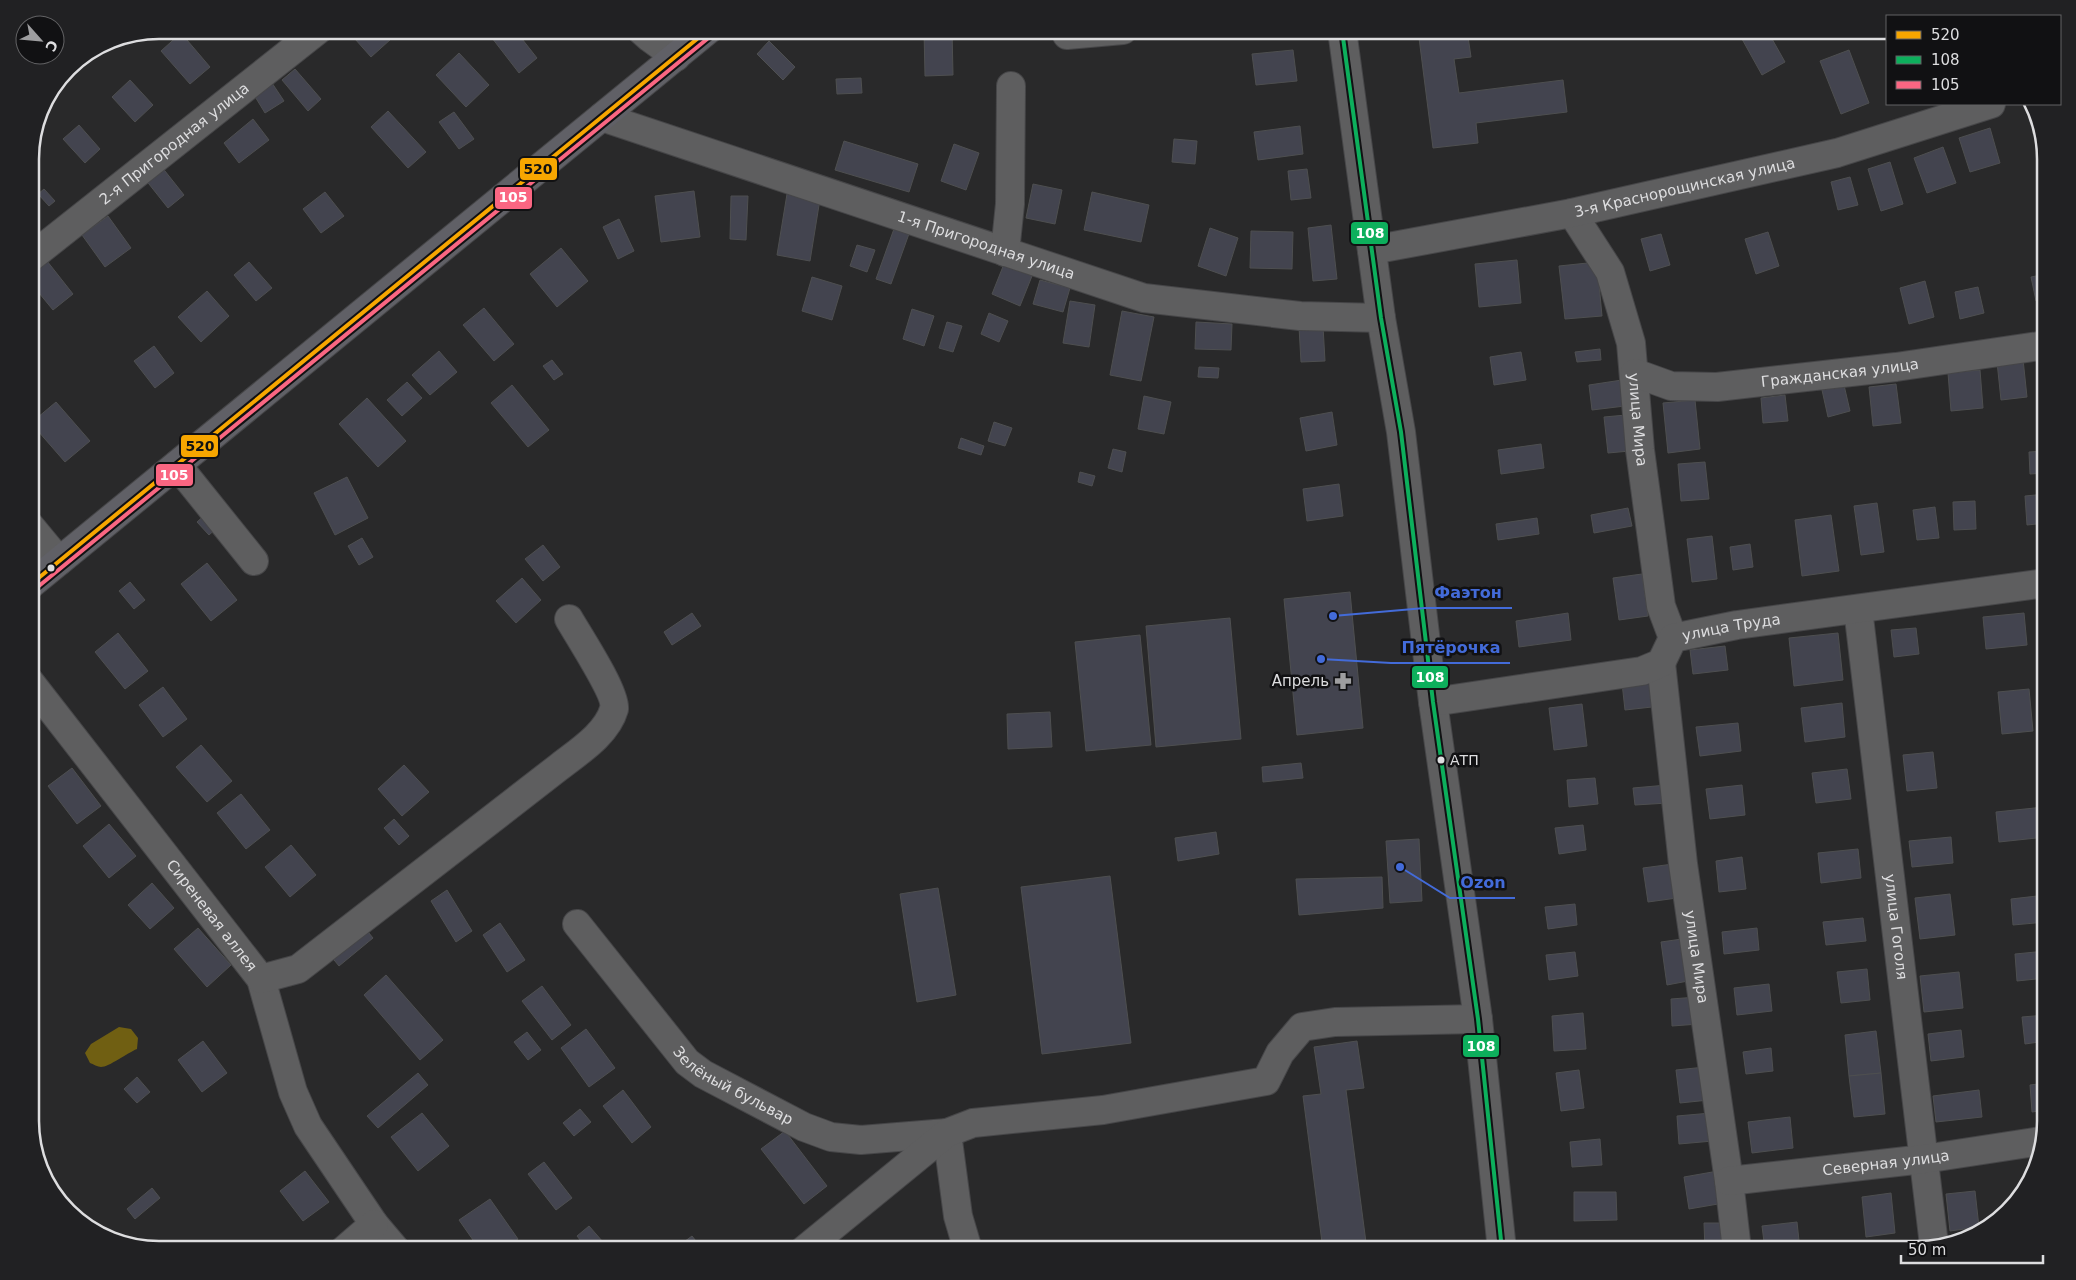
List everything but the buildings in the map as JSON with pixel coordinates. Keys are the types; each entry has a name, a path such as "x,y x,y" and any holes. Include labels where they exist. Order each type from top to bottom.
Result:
{"main road":[{"path":"39,578 697,39"}],"street":[{"name":"2-я Пригородная улица","path":"39,251 307,39"},
{"path":"651,39 676,57"},
{"path":"1343,39 1381,318 1401,432 1433,702 1478,1019 1501,1241"},
{"path":"1005,252 1010,204 1011,86"},
{"name":"3-я Краснорощинская улица","path":"1372,250 1572,213 1837,153 1988,105"},
{"name":"1-я Пригородная улица","path":"602,117 1144,298 1300,316 1381,318"},
{"name":"улица Мира","path":"1572,213 1610,272 1631,343 1640,450 1661,606 1673,638"},
{"name":"Гражданская улица","path":"1635,373 1671,386 1717,388 1896,367 2037,346"},
{"path":"177,465 254,561"},
{"path":"39,537 59,561"},
{"name":"улица Труда","path":"1661,663 1673,638 1737,625 2037,584"},
{"name":"улица Гоголя","path":"1858,609 1933,1240"},
{"path":"261,980 298,969 598,734 609,720 614,707 612,693 569,619"},
{"path":"1433,702 1642,672 1661,663"},
{"name":"улица Мира","path":"1661,663 1683,864 1729,1180 1735,1241"},
{"name":"Сиреневая аллея","path":"39,694 261,980 293,1092 308,1126 374,1224 388,1241"},
{"name":"Зелёный бульвар","path":"577,924 688,1062 703,1074 804,1127 831,1137 861,1140 947,1134"},
{"path":"815,1241 947,1134 973,1124 1103,1110 1266,1081 1280,1053 1302,1027 1334,1022 1478,1019"},
{"path":"947,1134 958,1216 965,1241"},
{"name":"Северная улица","path":"1729,1180 1924,1159 2035,1143"},
{"path":"354,1241 374,1224"}],"shaded area":[{"path":"119,1027 131,1029 138,1038 137,1049 104,1066 100,1067 90,1063 85,1053 91,1044"}],"transit line":[{"name":"520","path":"39,578 697,39"},
{"name":"105","path":"39,586 707,39"},
{"name":"108","path":"1343,39 1381,318 1401,432 1433,702 1478,1019 1501,1241"}],"place":[{"name":"Фаэтон","path":"1333,616"},
{"name":"Пятёрочка","path":"1321,659"},
{"name":"Апрель","path":"1343,681"},
{"name":"АТП","path":"1441,760"},
{"name":"Ozon","path":"1400,867"}]}
